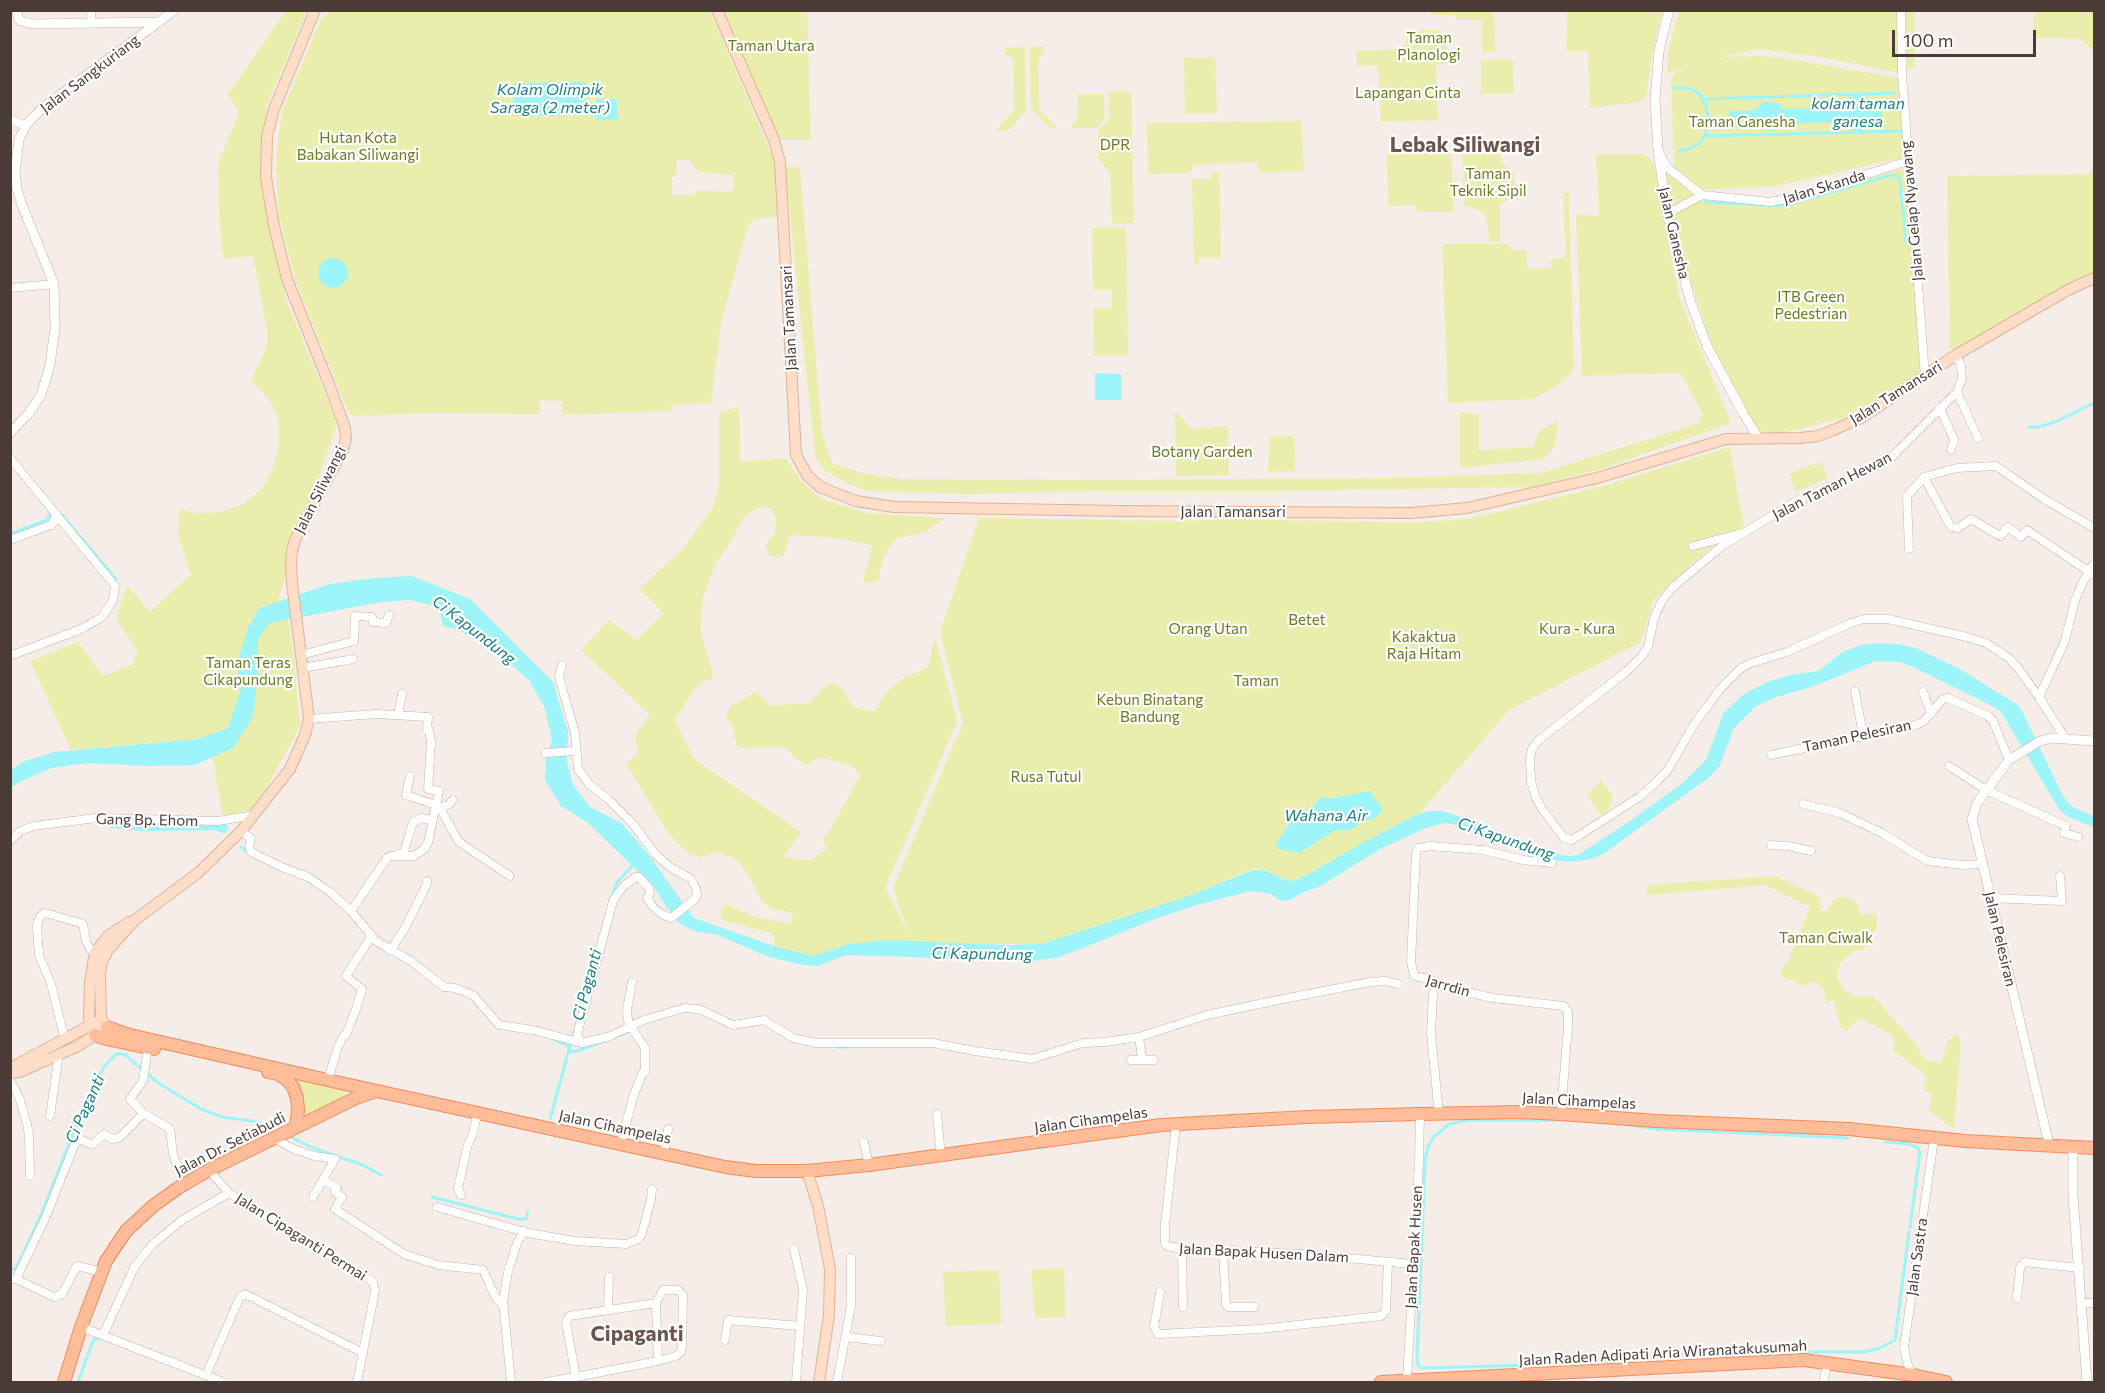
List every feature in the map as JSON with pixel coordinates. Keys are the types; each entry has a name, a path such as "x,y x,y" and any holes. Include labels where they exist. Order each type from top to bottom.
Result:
{"main road":[{"name":"Jalan Siliwangi","path":"104,1023 100,974 102,962 108,950 135,920 198,873 241,831 290,769 305,735 309,719 291,564 295,540 339,458 346,438 345,428 287,279 274,226 266,177 267,136 274,109 315,10"},
{"name":"Jalan Tamansari","path":"717,10 779,156 796,454 807,475 820,486 856,501 894,507 1411,513 1467,508 1597,478 1726,439 1818,436 1861,418 1956,355 2066,291 2094,278"},
{"name":"Jalan Siliwangi","path":"95,952 108,936 126,923 135,920"},
{"path":"93,1030 90,982 95,952"},
{"name":"Jalan Cihampelas","path":"104,1023 130,1035 664,1154 746,1169 807,1170 868,1165 1176,1124 1420,1114 1561,1114 1656,1121 1849,1129 1934,1139 2094,1148"},
{"path":"10,1073 20,1072 59,1054 104,1023"},
{"path":"10,1073 16,1065 65,1040 93,1030"},
{"path":"93,1030 106,1039 278,1074 293,1087 297,1098 298,1110 293,1128"},
{"name":"Jalan Dr. Setiabudi","path":"64,1383 81,1327 102,1272 115,1246 126,1231 153,1206 209,1170 273,1137 377,1090"},
{"path":"807,1170 818,1206 830,1269 829,1315 819,1383"},
{"name":"Jalan Raden Adipati Aria Wiranatakusumah","path":"1381,1383 1804,1360 1913,1375 1946,1383"}],"street":[{"path":"17,10 18,18 26,23"},
{"path":"91,10 91,23"},
{"name":"Jalan Sangkuriang","path":"10,433 36,404 41,395 50,364 55,328 54,284 17,189 15,172 19,139 26,126 42,108 175,10"},
{"name":"Jalan Ganesha","path":"1669,10 1659,51 1656,89 1658,150 1667,214 1691,303 1707,346 1737,404 1759,439"},
{"name":"Jalan Gelap Nyawang","path":"1901,10 1902,74 1925,376"},
{"path":"10,21 26,23 159,22"},
{"path":"13,120 26,126"},
{"path":"1658,150 1668,168 1702,195 1667,214"},
{"name":"Jalan Skanda","path":"1702,195 1782,201 1908,161"},
{"path":"10,288 54,284"},
{"path":"1956,355 1961,366 1962,379 1957,392 1978,438"},
{"name":"Jalan Taman Hewan","path":"1957,392 1889,460 1795,502 1742,533 1722,546 1672,588 1662,601 1654,618 1648,647 1642,656 1627,671 1539,740 1532,749 1530,771 1536,798 1564,838 1572,840 1641,796 1659,780 1667,771 1695,723 1731,677 1741,668 1792,650 1858,621 1888,619 1967,637 1986,644 2018,667 2039,697"},
{"path":"1940,408 1954,440 1951,450"},
{"path":"10,458 116,586 113,600 102,617 90,625 10,657"},
{"path":"1909,549 1907,496 1924,477 1957,468 1996,465 2044,500 2094,528"},
{"path":"1924,477 1951,527 1958,528 1971,519 2000,536 2008,527 2021,537 2027,530 2091,573"},
{"path":"10,540 51,525 55,520 55,513"},
{"path":"1693,546 1742,533"},
{"path":"2094,563 2091,573 2075,600 2066,640 2039,697 2065,738 2094,741"},
{"path":"301,655 354,641 355,616 372,617 373,622 387,623 389,615"},
{"path":"303,668 353,659"},
{"path":"562,665 559,677 575,733 572,752 578,769 590,785 627,818 656,855 670,867 691,879 697,895 673,918 663,915 653,907 647,898 650,894 649,888 639,877 636,877 610,901 575,1041"},
{"path":"1855,691 1863,735"},
{"path":"1923,692 1931,713"},
{"path":"398,715 402,694"},
{"name":"Taman Pelesiran","path":"1771,754 1916,725 1924,721 1943,699 1948,698 1993,721 2009,760"},
{"path":"309,719 375,714 428,717 427,730 429,730 431,742 428,789 439,791 428,843 414,856 390,855 351,911"},
{"name":"Jalan Pelesiran","path":"2049,1144 2007,949 1990,898 1972,819 1977,803 2009,760 2040,741 2065,738"},
{"path":"546,753 572,752"},
{"path":"1949,766 1986,790 2066,826 2063,837 2078,837"},
{"path":"410,776 406,795 437,807 459,842 510,876"},
{"path":"437,807 453,800"},
{"path":"1803,804 1840,813 1882,833 1927,861 1963,865 1983,864"},
{"name":"Gang Bp. Ehom","path":"10,841 20,831 34,826 96,818 218,821 254,815"},
{"path":"392,853 403,855 413,822 422,818 432,820"},
{"path":"241,831 251,838 249,847 252,852 308,877 330,892 351,911 370,939 411,961 444,987 455,988 473,995 499,1025 533,1030 575,1041 597,1040 631,1028 665,1012 684,1008 699,1009 733,1025 764,1020 793,1038 816,1043 933,1043 1032,1059 1083,1043 1139,1037 1207,1015 1278,1000 1370,982 1385,981 1398,984"},
{"path":"1770,845 1811,851"},
{"name":"Jarrdin","path":"1552,863 1523,860 1483,850 1430,846 1418,848 1411,966 1414,976 1442,986 1493,998 1564,1006 1568,1012 1568,1026 1561,1114"},
{"path":"1990,898 2062,901 2060,876"},
{"path":"390,951 405,928 427,881"},
{"path":"65,1040 51,984 39,955 37,926 39,918 44,913 83,924 86,942 95,952"},
{"path":"328,1080 338,1047 346,1035 362,988 346,976 370,939"},
{"path":"621,1144 633,1097 643,1072 645,1072 645,1048 631,1028 627,1010 632,982"},
{"path":"1433,993 1431,1034 1439,1114"},
{"path":"1139,1037 1142,1059"},
{"path":"148,1048 143,1081 130,1099 142,1112 170,1129 173,1154 177,1165"},
{"path":"50,1116 59,1054"},
{"path":"1131,1060 1154,1059"},
{"path":"10,1081 19,1097 27,1124 30,1176"},
{"path":"102,1272 77,1266 62,1294 54,1297 13,1280 45,1219 76,1141 82,1140 92,1145 104,1134 112,1138 119,1138 142,1116 142,1112"},
{"path":"461,1196 458,1188 478,1112"},
{"path":"937,1114 941,1156"},
{"name":"Jalan Bapak Husen","path":"1407,1381 1420,1114"},
{"name":"Jalan Bapak Husen Dalam","path":"1176,1124 1165,1224 1165,1244 1167,1246 1182,1249 1302,1254 1413,1264"},
{"path":"664,1154 668,1129"},
{"path":"273,1137 294,1149 314,1156 335,1159 313,1197"},
{"name":"Jalan Sastra","path":"1913,1375 1907,1363 1904,1347 1934,1139"},
{"path":"864,1142 868,1165"},
{"path":"2073,1146 2073,1196 2087,1383"},
{"name":"Jalan Cipaganti Permai","path":"209,1170 229,1193 373,1282 375,1291 357,1383"},
{"path":"324,1180 337,1188 335,1192 342,1197 336,1210 404,1254 438,1265 483,1270 495,1296 504,1308"},
{"path":"437,1207 524,1231 575,1241 626,1245 639,1239 642,1233 652,1189"},
{"path":"104,1335 135,1266 153,1245 182,1220 229,1193"},
{"path":"511,1383 503,1301 508,1272 517,1243 524,1231"},
{"path":"794,1249 803,1290 796,1383"},
{"path":"1182,1249 1183,1307"},
{"path":"1223,1251 1226,1305 1254,1307"},
{"path":"837,1383 851,1306 851,1258"},
{"path":"1160,1292 1154,1327 1158,1334 1260,1329 1381,1316 1386,1311 1388,1262"},
{"path":"2018,1298 2020,1268 2024,1262 2080,1268"},
{"path":"608,1310 609,1277"},
{"path":"546,1383 658,1361 676,1356 681,1352 683,1295 678,1290 661,1291 656,1303 658,1361"},
{"path":"206,1375 240,1297 245,1294 363,1353"},
{"path":"576,1377 567,1318 572,1314 656,1303"},
{"path":"2082,1303 2094,1303"},
{"path":"725,1340 728,1320 800,1326"},
{"path":"81,1327 223,1383"},
{"path":"846,1336 881,1341"},
{"path":"1823,1383 1827,1362"}],"green space":[{"name":"Taman Teras Cikapundung","path":"286,11 307,11 266,107 277,263 286,300 337,423 278,600 284,599 290,629 300,726 261,798 251,809 223,818 209,735 198,739 71,750 30,661 78,642 103,676 132,665 138,651 116,619 127,585 150,612 191,574 178,535 179,508 195,513 214,513 242,505 261,490 272,471 279,446 278,418 268,398 251,380 267,347 267,330 253,256 223,259 218,163 239,113 228,94"},
{"name":"Hutan Kota Babakan Siliwangi","path":"329,11 710,11 772,155 775,166 778,213 775,217 755,219 748,226 721,323 711,403 671,405 671,411 562,415 562,401 540,400 539,414 429,413 357,416 350,413 295,279 278,210 276,169 283,109 319,24","holes":["677,160 689,160 698,172 734,175 733,192 695,190 694,195 672,195 672,177 676,176"]},
{"name":"Taman Utara","path":"717,11 807,11 811,140 774,140"},
{"path":"1431,11 1494,11 1495,52 1482,53 1482,20 1456,20 1455,15 1431,15"},
{"path":"1567,11 1662,11 1646,96 1640,102 1590,108 1588,51 1566,51"},
{"name":"Taman Ganesha","path":"1679,11 1901,11 1902,74 1827,58 1760,49 1720,57 1782,58 1899,78 1905,157 1776,186 1702,190 1675,170 1674,165 1671,81 1675,74 1690,66 1667,74 1668,51"},
{"path":"1905,11 1914,11 1915,68 1907,67"},
{"path":"2034,11 2094,11 2094,51 2080,39 2033,38"},
{"name":"Lapangan Cinta","path":"1410,30 1439,30 1446,38 1448,63 1436,64 1438,120 1381,122 1378,66 1357,65 1356,51 1403,49"},
{"path":"1044,46 1044,53 1038,60 1039,110 1058,128 1050,128 1031,109 1029,47"},
{"path":"1025,47 1026,110 1009,130 995,131 1014,111 1013,59 1005,54 1005,48"},
{"path":"1215,57 1217,113 1185,114 1184,58"},
{"path":"1513,59 1514,93 1481,94 1481,60"},
{"name":"DPR","path":"1108,91 1131,92 1134,223 1112,224 1110,172 1098,159 1098,130 1109,120"},
{"path":"1077,94 1104,94 1105,118 1097,128 1070,128 1078,118"},
{"path":"1301,121 1304,171 1259,173 1258,162 1194,165 1191,173 1149,174 1146,123"},
{"name":"Taman Teknik Sipil","path":"1500,142 1501,162 1514,173 1515,196 1500,204 1500,242 1490,242 1485,213 1464,205 1462,143"},
{"path":"1451,151 1454,212 1417,212 1416,205 1389,206 1386,154"},
{"path":"1596,154 1643,154 1654,163 1679,297 1731,423 1598,470 1532,487 969,494 870,491 848,484 823,469 815,455 785,168 800,167 822,434 833,464 866,474 902,479 1113,480 1389,478 1541,473 1699,423 1702,413 1681,373 1582,376 1576,214 1599,216"},
{"path":"2094,167 2094,279 1958,351 1950,348 1947,176 2088,174"},
{"name":"ITB Green Pedestrian","path":"1906,168 1925,376 1843,418 1759,439 1712,345 1668,215 1702,198 1783,203"},
{"path":"1664,169 1697,192 1668,212"},
{"path":"1211,172 1219,172 1221,258 1199,258 1199,265 1194,265 1192,179 1211,179"},
{"path":"1569,192 1574,370 1557,386 1531,399 1448,403 1442,244 1509,244 1510,250 1526,250 1527,269 1551,268 1551,259 1566,259 1563,194"},
{"path":"1126,227 1128,355 1094,356 1093,309 1112,308 1112,290 1093,290 1092,228"},
{"name":"Kebun Binatang Bandung","path":"739,406 740,462 785,458 802,482 821,499 866,513 946,518 925,532 895,539 884,556 878,581 863,583 872,545 836,538 790,535 784,555 776,558 768,554 765,546 775,532 776,519 770,508 759,507 745,516 717,561 702,600 701,632 713,680 704,681 693,691 675,720 694,759 801,832 783,857 811,860 827,848 823,841 861,775 852,766 820,757 807,765 786,748 746,749 737,747 732,723 725,717 731,706 756,692 771,706 809,703 822,689 833,682 845,692 852,706 875,711 886,692 903,678 927,668 932,644 936,640 957,722 885,887 909,935 893,888 963,723 940,632 979,518 1177,521 1240,519 1412,523 1468,519 1600,487 1730,447 1744,529 1721,534 1722,541 1703,554 1653,601 1641,642 1509,710 1420,813 1294,881 1285,880 1265,870 1253,869 1186,897 1041,944 849,944 813,956 774,946 774,934 722,920 720,911 726,904 753,916 790,924 793,915 786,911 772,910 760,898 747,872 735,859 719,852 700,857 690,854 670,836 626,764 639,752 636,733 650,715 581,650 609,620 636,640 664,613 639,589 683,549 712,509 719,487 719,413"},
{"name":"Botany Garden","path":"1175,411 1192,429 1228,426 1229,475 1176,476"},
{"path":"1460,412 1479,415 1479,450 1533,447 1539,431 1558,421 1555,446 1544,459 1460,468"},
{"path":"1294,436 1295,471 1268,472 1270,437"},
{"path":"1821,461 1828,478 1796,492 1789,474"},
{"path":"1601,780 1613,796 1609,809 1601,816 1587,794"},
{"name":"Taman Ciwalk","path":"1775,876 1818,896 1821,903 1820,911 1827,912 1832,901 1841,897 1852,898 1857,903 1860,915 1876,913 1877,926 1865,948 1853,952 1842,961 1838,968 1837,979 1844,989 1854,996 1874,997 1915,1043 1923,1058 1928,1061 1941,1062 1949,1040 1959,1035 1961,1040 1954,1129 1928,1110 1932,1095 1923,1089 1927,1076 1893,1050 1895,1040 1890,1034 1861,1018 1851,1025 1847,1032 1840,1026 1834,1000 1827,1004 1823,989 1816,981 1799,987 1797,981 1782,978 1780,973 1789,958 1810,907 1765,885 1647,895 1647,885"},
{"path":"289,1077 347,1092 345,1096 302,1120 304,1111 298,1085"},
{"path":"1064,1268 1066,1317 1035,1318 1031,1270"},
{"path":"999,1270 1001,1324 946,1326 943,1272"}],"water":[{"name":"Kolam Olimpik Saraga (2 meter)","path":"586,82 586,115 514,116 514,83"},
{"name":"kolam taman ganesa","path":"1861,95 1868,98 1873,105 1882,105 1882,121 1874,121 1868,128 1858,132 1850,130 1842,122 1782,124 1770,131 1757,125 1729,126 1729,111 1756,110 1764,101 1777,103 1783,109 1841,107 1849,97"},
{"path":"596,99 617,99 618,120 596,120"},
{"path":"333,258 344,262 348,273 344,284 333,288 322,284 318,273 322,262"},
{"path":"1095,373 1121,374 1121,400 1095,400"},
{"name":"Ci Kapundung","path":"412,576 470,599 553,682 568,732 567,762 573,785 590,807 621,823 648,854 694,918 774,946 813,956 849,944 886,940 1006,945 1041,944 1186,897 1253,870 1265,870 1285,880 1294,881 1420,813 1430,811 1442,811 1455,815 1561,855 1578,855 1684,782 1706,760 1724,712 1744,694 1767,682 1790,675 1819,671 1841,653 1860,645 1878,643 1916,648 1960,669 2018,705 2062,794 2076,809 2094,816 2094,827 2068,817 2059,809 2001,712 1913,667 1900,662 1876,661 1809,688 1776,697 1755,707 1734,728 1719,767 1707,779 1595,858 1574,862 1552,860 1445,823 1426,828 1380,849 1319,887 1290,900 1281,901 1271,894 1251,891 1155,919 1060,957 1034,961 846,955 818,966 803,965 769,957 718,935 694,931 679,923 654,887 587,822 561,806 545,780 546,759 552,741 545,708 529,680 490,646 456,629 443,626 439,607 410,600 381,602 270,623 258,639 258,674 253,717 233,748 195,765 146,766 88,763 51,768 11,788 11,770 22,762 54,752 198,739 228,728 241,689 236,667 248,628 259,608 330,584"},
{"name":"Wahana Air","path":"1370,791 1383,810 1375,818 1363,821 1351,830 1336,830 1299,853 1275,848 1293,818 1307,811 1322,797 1332,798"}],"waterway":[{"path":"1673,88 1687,88 1699,93 1706,106 1708,117 1706,133 1700,143 1679,151"},
{"path":"1704,99 1894,93"},
{"path":"1705,136 1905,131"},
{"path":"1705,202 1783,206 1891,175 1897,176 1900,180 1906,241"},
{"path":"2028,427 2039,427 2055,422 2094,403"},
{"path":"10,534 47,520 51,512"},
{"path":"61,514 116,579"},
{"path":"112,823 144,826 216,825 223,828"},
{"path":"241,847 249,853"},
{"name":"Ci Paganti","path":"610,901 617,882 634,864"},
{"path":"774,1030 794,1042"},
{"name":"Ci Paganti","path":"550,1119 574,1031"},
{"path":"614,1038 630,1031"},
{"path":"553,1039 570,1047"},
{"path":"570,1050 571,1052 577,1051 608,1040"},
{"path":"836,1047 850,1047"},
{"name":"Ci Paganti","path":"10,1271 15,1269 43,1210 86,1099 104,1067 116,1054 124,1054 157,1082 201,1109 222,1117 258,1122 278,1131"},
{"path":"1425,1161 1428,1146 1434,1137 1449,1124 1469,1120 1566,1120"},
{"path":"1629,1125 1657,1129 1848,1138"},
{"name":"Ci Paganti","path":"287,1135 313,1148 363,1165 381,1175"},
{"path":"1885,1142 1909,1144 1917,1147 1920,1152 1910,1227"},
{"path":"1421,1263 1425,1163"},
{"name":"Ci Paganti","path":"432,1197 518,1219 526,1219 528,1212"},
{"path":"1540,1365 1716,1352 1864,1352 1880,1348 1895,1340 1909,1232"},
{"path":"1421,1264 1417,1355 1418,1365 1421,1368 1533,1365"},
{"path":"78,1382 93,1341 102,1339"}],"district":[{"name":"Lebak Siliwangi","path":"1465,145"},
{"name":"Cipaganti","path":"637,1334"}],"park label":[{"name":"Taman Planologi","path":"1429,46"},
{"name":"Betet","path":"1307,620"},
{"name":"Orang Utan","path":"1208,629"},
{"name":"Kura - Kura","path":"1577,629"},
{"name":"Kakaktua Raja Hitam","path":"1424,646"},
{"name":"Taman","path":"1256,681"},
{"name":"Rusa Tutul","path":"1046,777"}]}
